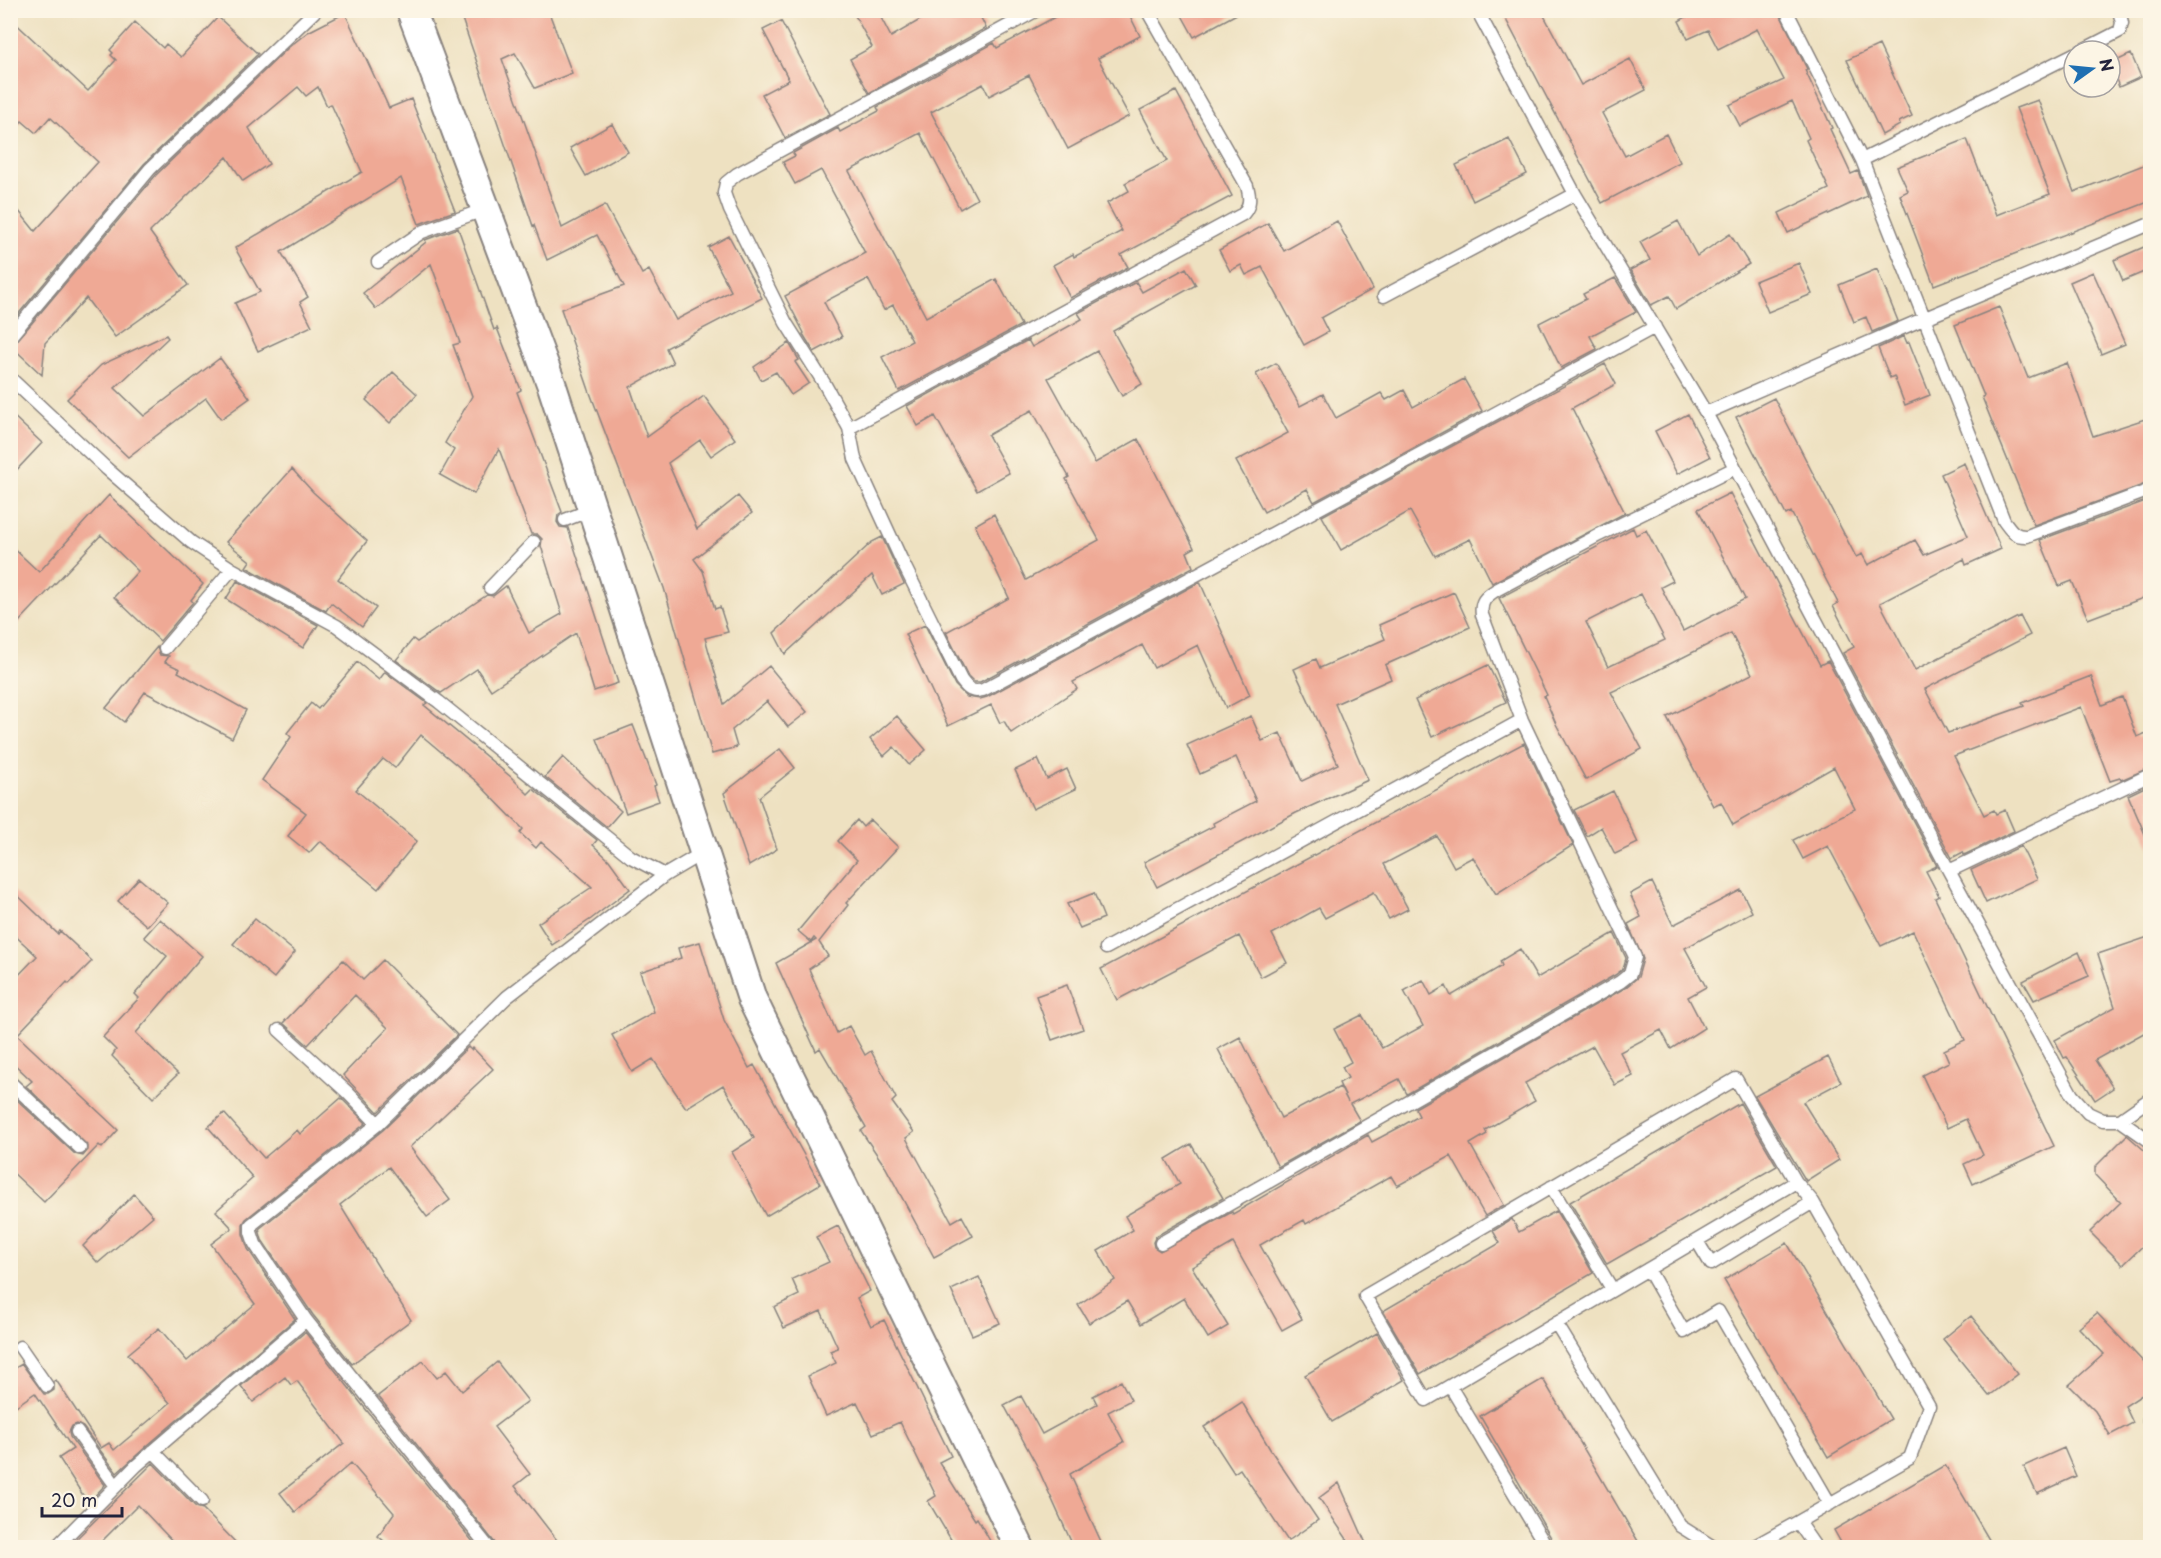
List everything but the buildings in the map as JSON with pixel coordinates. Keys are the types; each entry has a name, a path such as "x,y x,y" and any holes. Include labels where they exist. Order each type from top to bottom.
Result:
{"street":[{"path":"411,10 552,386 752,999 1020,1548"}],"lane":[{"path":"10,337 150,169 316,10"},
{"path":"1037,10 744,170 726,183 724,193 730,210 786,323 849,428 855,459 901,559 961,680 968,689 974,692 983,690 1655,327"},
{"path":"849,428 1243,214 1249,207 1250,196 1247,186 1147,10"},
{"path":"1477,10 1575,194 1706,413 1949,871 2072,1095 2088,1113 2103,1120 2120,1120 2151,1099"},
{"path":"1785,10 1862,160 1923,319 2004,520 2011,532 2019,537 2027,536 2151,490"},
{"path":"2104,39 2120,31 2122,23 2119,10"},
{"path":"1862,160 2062,60"},
{"path":"1384,296 1575,194"},
{"path":"378,262 422,232 486,209"},
{"path":"1706,413 2151,224"},
{"path":"10,378 106,469 182,535 232,569 337,626 439,702 631,857 665,875"},
{"path":"1161,1243 1600,994 1630,974 1635,957 1522,720 1480,605 1485,597 1599,535 1735,468"},
{"path":"565,520 592,509"},
{"path":"490,588 534,542"},
{"path":"165,648 232,569"},
{"path":"1106,948 1522,720"},
{"path":"1949,871 2151,775"},
{"path":"489,1548 306,1320 255,1244 251,1225 378,1124 507,997 665,875 704,852"},
{"path":"279,1030 347,1092 378,1124"},
{"path":"1751,1548 1910,1458 1929,1406 1813,1202 1796,1182 1736,1079 1365,1296 1426,1400 1796,1182"},
{"path":"10,1082 80,1148"},
{"path":"2120,1120 2151,1141"},
{"path":"1551,1187 1612,1289"},
{"path":"1697,1240 1711,1264 1813,1202"},
{"path":"1648,1269 1684,1332 1718,1311 1830,1503"},
{"path":"55,1548 153,1451 306,1320"},
{"path":"1556,1323 1680,1526 1715,1548"},
{"path":"21,1347 47,1386"},
{"path":"1450,1386 1547,1548"},
{"path":"2151,1414 2149,1421 2151,1427"},
{"path":"77,1432 116,1486"},
{"path":"153,1451 202,1501"},
{"path":"1798,1522 1816,1548"}]}
